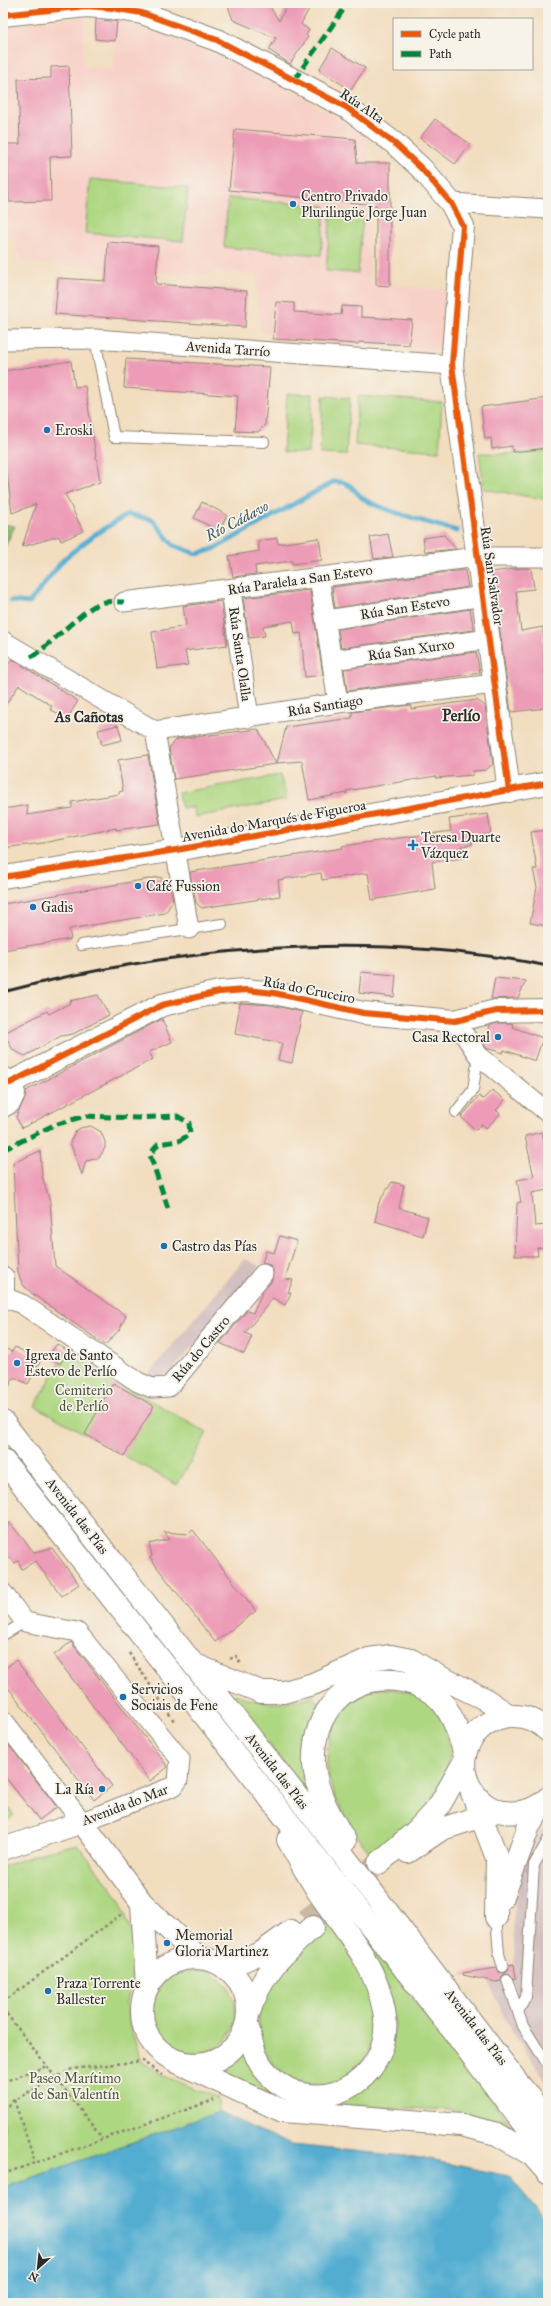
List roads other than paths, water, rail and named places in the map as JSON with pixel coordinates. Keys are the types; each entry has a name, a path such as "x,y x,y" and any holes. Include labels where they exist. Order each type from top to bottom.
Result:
{"main road":[{"name":"Rúa Alta","path":"3,15 63,6 144,8 217,40 346,107 394,143 422,169 451,203 463,226 452,365"},
{"name":"Rúa San Salvador","path":"452,365 476,557 489,639 508,791"},
{"name":"Avenida do Marqués de Figueroa","path":"3,877 176,850 548,783"},
{"name":"Rúa do Cruceiro","path":"7,1081 162,1005 219,992 246,990 274,993 363,1013 455,1021 496,1011 548,1010"},
{"path":"3,1106 12,1098 14,1091 7,1081"},
{"name":"Avenida das Pías","path":"3,1422 373,1893 548,2122"},
{"name":"Avenida das Pías","path":"3,1460 448,2024 548,2156"},
{"path":"192,1663 261,1692 284,1692 313,1684 369,1659 391,1656 411,1660 438,1676 518,1716 541,1724 548,1731"},
{"path":"373,1893 323,1802 314,1766 316,1737 328,1709 346,1690 365,1682 385,1678 411,1682 442,1702 458,1731 464,1759 465,1775 470,1787 489,1814 497,1858 496,1917"},
{"path":"545,1801 529,1811 489,1814 442,1829 382,1866 439,1806 464,1759 469,1743 481,1728 497,1718 548,1716"},
{"path":"243,1766 318,1892 355,1941 377,1982 384,2012 385,2039 373,2068 348,2089 330,2095 302,2095 279,2083 264,2068 253,2048 247,2019 247,2001 243,1988 236,1977 225,1968 208,1960 199,1958 183,1959 168,1964 156,1974 147,1987 141,2004 142,2023 149,2040 161,2053 171,2069 283,2111 461,2126 497,2134 532,2155 548,2173"},
{"path":"496,1917 514,1863 529,1826 545,1801"},
{"path":"82,1822 133,1908 147,1987"},
{"name":"Avenida do Mar","path":"3,1849 82,1822"},
{"path":"133,1908 199,1958"},
{"path":"171,2069 212,2062 223,2056 240,2040 256,1991 282,1955 310,1924 261,1953 225,1968"}],"street":[{"path":"451,203 548,209"},
{"name":"Avenida Tarrío","path":"3,340 95,339 452,365"},
{"name":"Rúa Paralela a San Estevo","path":"124,602 231,590 476,557 548,557"},
{"path":"319,577 327,620 338,703"},
{"name":"Rúa Santa Olalla","path":"231,590 249,718"},
{"name":"Rúa San Estevo","path":"327,620 483,596"},
{"name":"Rúa San Xurxo","path":"332,660 489,639"},
{"path":"3,641 155,731 189,929"},
{"name":"Rúa Santiago","path":"155,731 249,718 338,703 494,684"},
{"path":"455,1021 478,1055 548,1114"},
{"name":"Rúa do Castro","path":"3,1291 138,1382 152,1388 169,1388 263,1274"},
{"path":"3,1593 25,1622"},
{"name":"Avenida do Mar","path":"25,1622 77,1632 180,1759 178,1780 174,1786 82,1822"},
{"path":"3,1720 82,1822"}],"lane":[{"path":"95,339 114,437 264,442"},
{"path":"81,945 222,924"},
{"path":"456,1112 473,1090 478,1055"},
{"path":"3,1635 25,1622"},
{"path":"518,2012 526,1997 534,1865 548,1840"},
{"path":"496,1917 499,1954 503,1967"},
{"path":"507,1980 523,2026 548,2064"}],"water":[{"path":"218,2112 292,2145 415,2157 509,2176 548,2223 548,2303 3,2303 3,2188"}],"waterway":[{"name":"Río Cádavo","path":"11,601 29,603 64,559 94,535 128,514 153,520 173,545 197,554 214,549 333,482 340,482 346,483 364,499 379,507 457,531"}],"tunnel":[{"path":"306,1920 379,1863"}],"railway":[{"path":"3,992 70,976 138,963 206,954 274,948 343,946 412,948 480,955 548,966"}],"place":[{"name":"Centro Privado Plurilingüe Jorge Juan","path":"293,204"},
{"name":"Eroski","path":"47,430"},
{"name":"Teresa Duarte Vázquez","path":"413,845"},
{"name":"Café Fussion","path":"138,886"},
{"name":"Gadis","path":"33,907"},
{"name":"Casa Rectoral","path":"498,1037"},
{"name":"Castro das Pías","path":"164,1246"},
{"name":"Igrexa de Santo Estevo de Perlío","path":"17,1363"},
{"name":"Servicios Sociais de Fene","path":"123,1697"},
{"name":"La Ría","path":"102,1789"},
{"name":"Memorial Gloria Martinez","path":"167,1943"},
{"name":"Praza Torrente Ballester","path":"48,1991"}],"district":[{"name":"Perlío","path":"461,715"},
{"name":"As Cañotas","path":"89,717"}],"park label":[{"name":"Cemiterio de Perlío","path":"84,1398"},
{"name":"Paseo Marítimo de San Valentín","path":"75,2086"}]}
